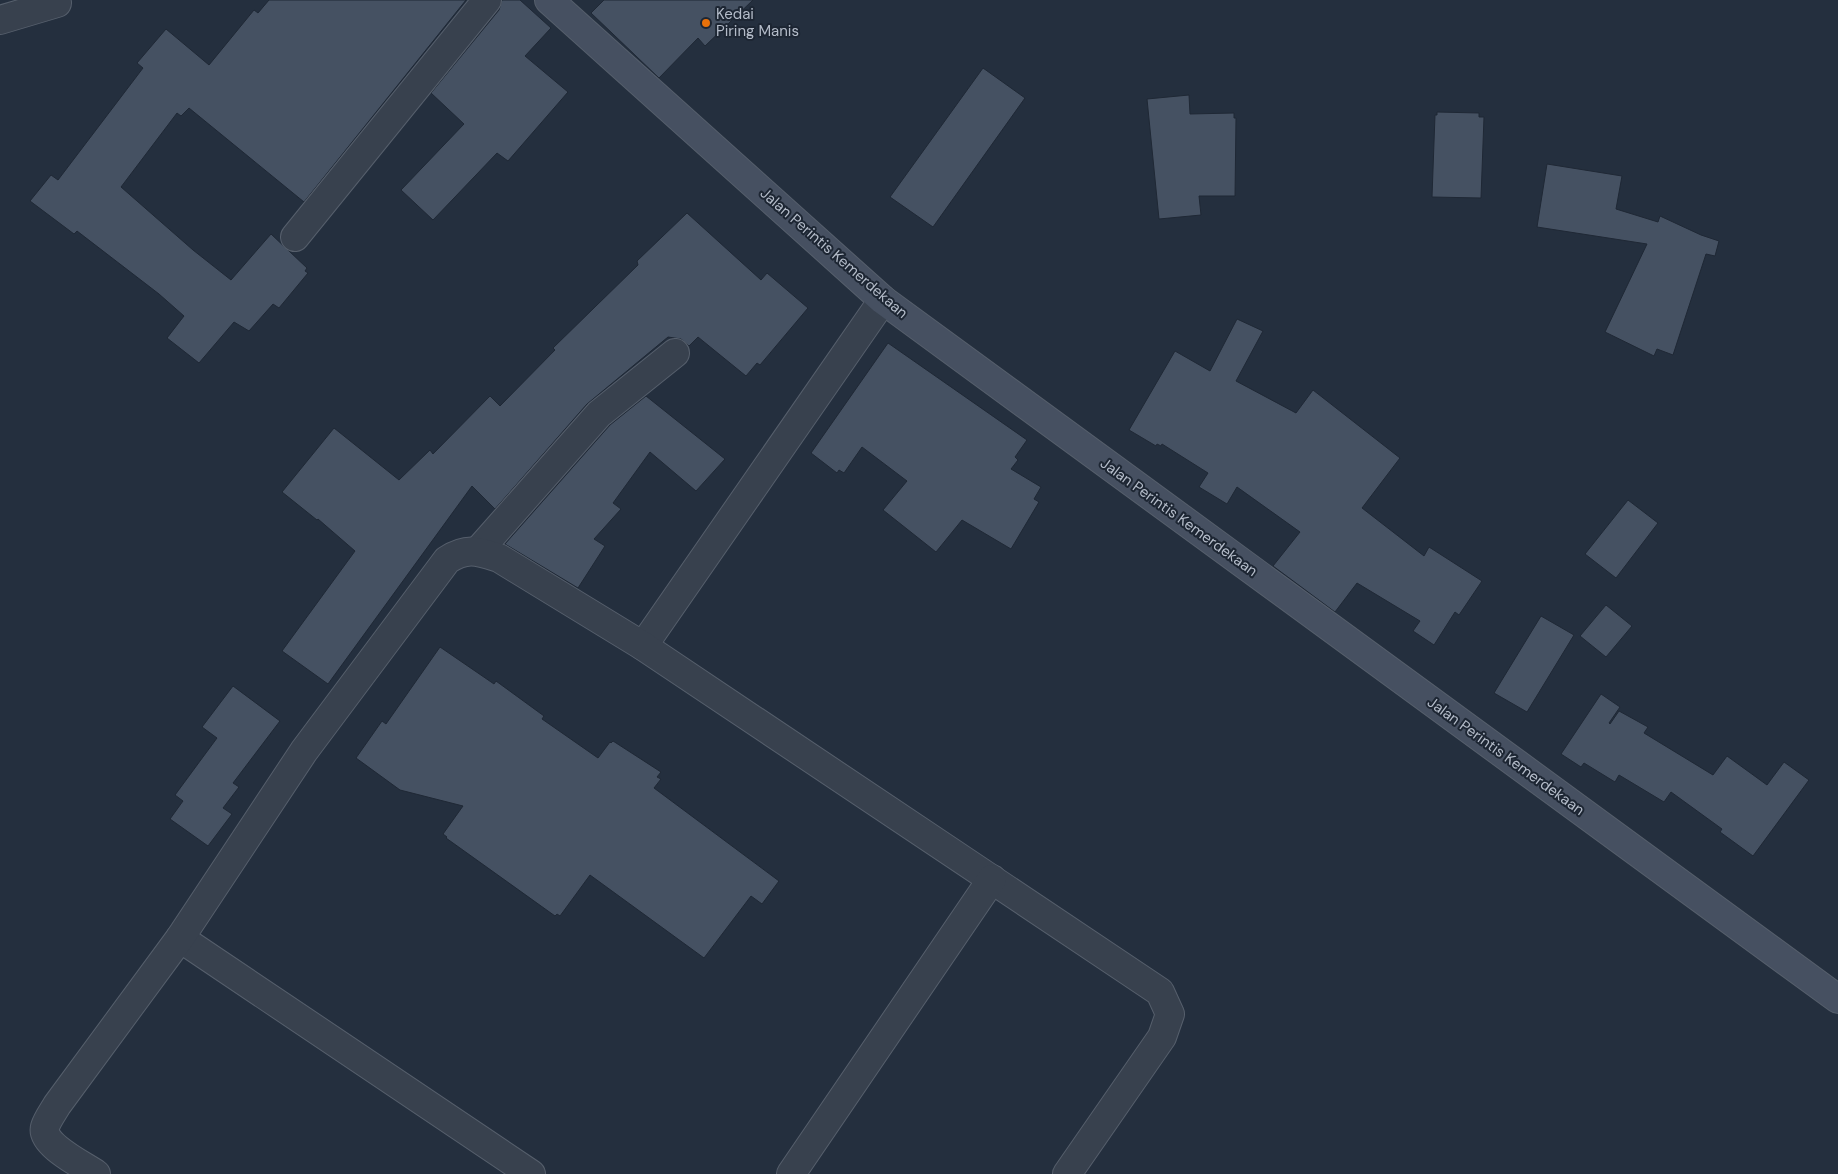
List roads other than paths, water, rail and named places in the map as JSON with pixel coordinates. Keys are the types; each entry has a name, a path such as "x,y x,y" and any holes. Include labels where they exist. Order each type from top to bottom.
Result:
{"main road":[{"name":"Jalan Perintis Kemerdekaan","path":"549,0 883,300 1838,999"}],"street":[{"path":"0,20 57,3 56,0"},
{"path":"295,237 487,0"},
{"path":"643,646 883,300"},
{"path":"478,551 599,414 675,353"},
{"path":"96,1174 50,1143 45,1135 45,1127 57,1105 180,938 304,751 447,560 460,552 478,551 499,558 643,646 1160,992 1170,1014 1162,1037 1067,1174"},
{"path":"791,1174 992,880"},
{"path":"180,938 531,1174"}],"place":[{"name":"Kedai Piring Manis","path":"706,23"}]}
